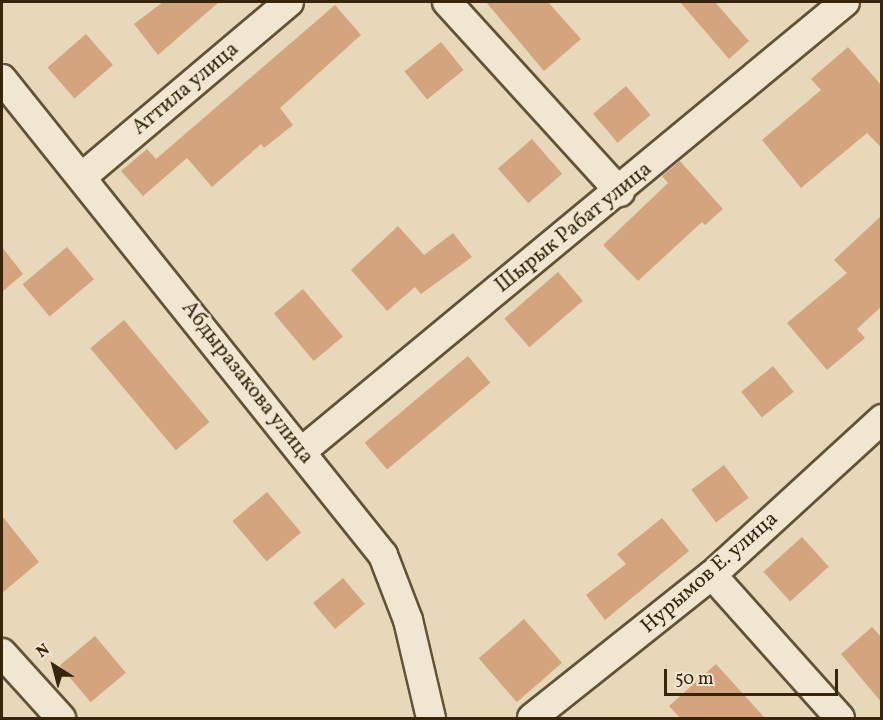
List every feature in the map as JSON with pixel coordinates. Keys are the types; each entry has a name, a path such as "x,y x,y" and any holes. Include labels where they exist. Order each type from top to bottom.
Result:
{"street":[{"name":"Аттила улица","path":"82,177 290,2"},
{"path":"447,2 620,192"},
{"name":"Шырык Рабат улица","path":"301,452 620,192 845,2"},
{"name":"Абдыразакова улица","path":"2,79 384,555 408,620 430,718"},
{"name":"Нурымов Е. улица","path":"532,718 712,575 882,419"},
{"path":"712,575 840,718"},
{"path":"2,653 61,718"}],"building":[{"path":"163,2 219,2 158,55 134,24"},
{"path":"486,2 548,2 581,39 544,71"},
{"path":"680,2 715,2 749,41 729,59"},
{"path":"335,5 361,35 280,108 293,125 264,148 261,144 212,187 187,158 143,196 121,171 147,149 156,159"},
{"path":"86,34 113,65 74,98 48,67"},
{"path":"441,42 464,70 427,100 404,72"},
{"path":"848,47 882,86 882,148 867,133 801,188 762,140 821,90 811,79"},
{"path":"626,86 650,115 617,143 593,114"},
{"path":"532,139 562,174 528,203 498,169"},
{"path":"680,161 723,209 705,225 702,222 638,281 603,245 668,183 662,176"},
{"path":"882,215 882,306 857,329 865,338 827,370 787,323 847,273 834,260"},
{"path":"398,226 424,255 453,233 472,257 421,294 415,287 387,311 351,270"},
{"path":"2,247 23,274 2,292"},
{"path":"67,247 94,279 50,316 23,284"},
{"path":"558,272 583,301 529,347 504,319"},
{"path":"303,289 343,336 314,361 274,313"},
{"path":"124,320 209,422 176,450 90,348"},
{"path":"468,356 490,383 387,470 365,443"},
{"path":"773,366 794,392 762,417 741,392"},
{"path":"724,465 749,498 716,522 691,490"},
{"path":"267,492 301,533 267,562 233,521"},
{"path":"2,516 39,562 2,593"},
{"path":"662,518 689,551 605,620 586,595 626,564 617,554"},
{"path":"802,537 829,567 790,602 763,572"},
{"path":"343,578 365,604 335,629 313,603"},
{"path":"524,619 562,663 517,702 479,658"},
{"path":"872,627 882,638 882,703 841,654"},
{"path":"95,636 126,673 91,702 60,666"},
{"path":"716,664 765,718 680,718 669,706"}]}
